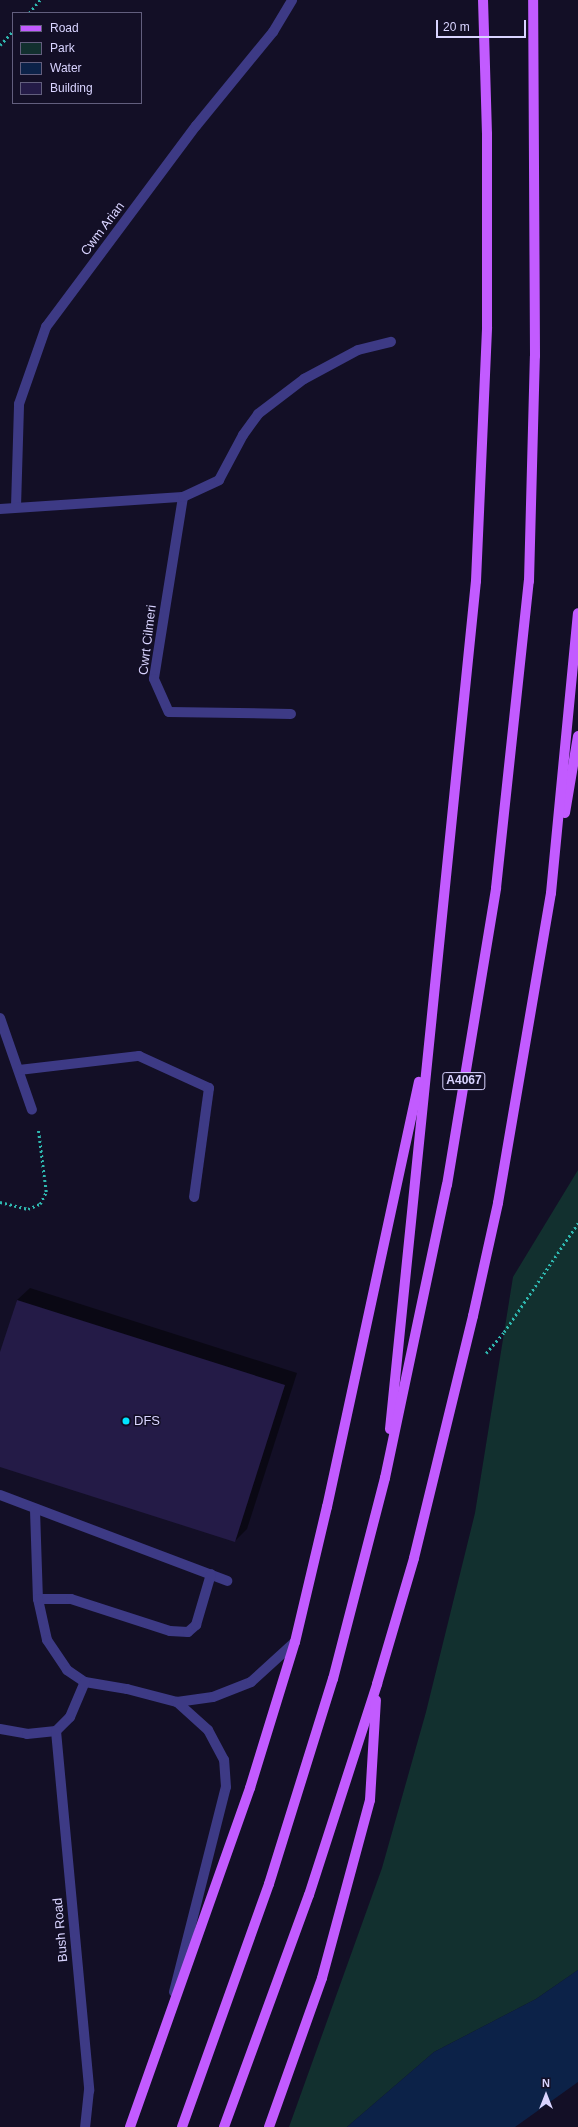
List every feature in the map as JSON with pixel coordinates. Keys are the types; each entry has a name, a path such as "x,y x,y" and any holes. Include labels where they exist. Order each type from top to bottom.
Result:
{"main road":[{"path":"385,1478 476,580 487,327 487,134 483,0"},
{"name":"A4067","path":"182,2127 272,1876 333,1679 385,1478 447,1185 494,896 528,581 535,356 533,0"},
{"path":"551,893 578,613"},
{"path":"224,2127 309,1895 377,1684 414,1558 498,1203 578,736"},
{"path":"130,2127 250,1788 295,1642 327,1507 429,1034"},
{"path":"270,2127 322,1978 370,1800 377,1684"}],"street":[{"name":"Cwm Arian","path":"16,507 19,404 46,327 196,126 273,32 292,0"},
{"path":"0,509 183,497 220,480 243,435 258,414 304,379 358,350 391,342"},
{"name":"Cwrt Cilmeri","path":"183,497 154,679 169,712 291,714"},
{"path":"0,1018 32,1110"},
{"path":"19,1070 139,1056 209,1088 194,1197"},
{"path":"0,1495 35,1510 227,1581"},
{"path":"35,1510 38,1599 47,1640 67,1670 85,1682 127,1689 177,1702 213,1697 251,1682 295,1642"},
{"path":"38,1599 71,1599 170,1630 188,1632 196,1625 211,1574"},
{"path":"0,1729 27,1734 56,1731 70,1717 85,1682"},
{"path":"166,2023 226,1787 224,1760 208,1730 177,1702"},
{"name":"Bush Road","path":"56,1731 89,2090 85,2127"}],"path":[{"path":"29,12 40,0"},
{"path":"0,45 12,32"},
{"path":"0,1202 28,1209 40,1204 46,1192 41,1142 32,1110"},
{"path":"484,1355 504,1332 578,1223"}],"green space":[{"path":"578,1170 578,1970 536,1999 434,2052 347,2127 289,2127 382,1868 426,1712 475,1513 513,1277"}],"water":[{"path":"578,1970 578,2082 515,2127 347,2127 434,2052 536,1999"}],"building":[{"path":"17,1300 285,1385 235,1542 0,1467 0,1352"}],"place":[{"name":"DFS","path":"126,1421"}]}
